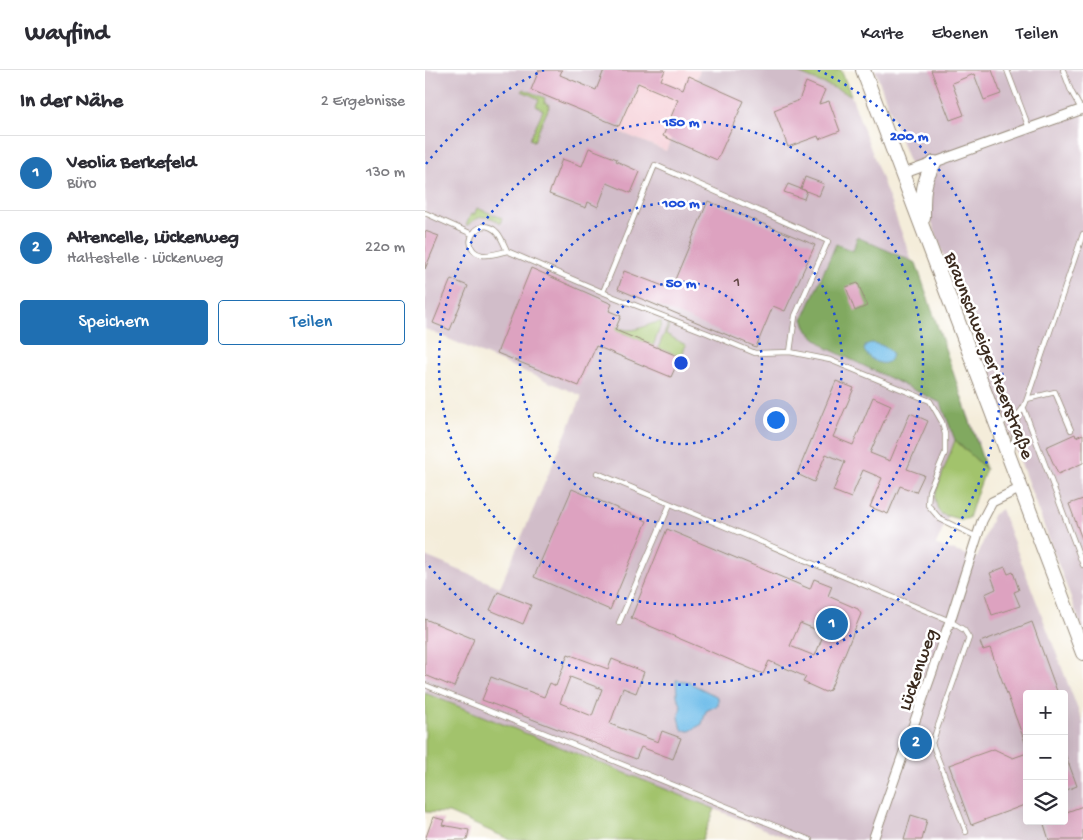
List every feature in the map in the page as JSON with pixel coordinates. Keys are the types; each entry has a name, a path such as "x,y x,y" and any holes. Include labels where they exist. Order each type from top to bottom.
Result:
{"main road":[{"name":"Braunschweiger Heerstraße","path":"863,70 1083,653"},
{"path":"923,228 924,183 934,163"}],"street":[{"path":"903,174 1082,109"},
{"name":"Lückenweg","path":"873,840 950,621 982,522 992,502 1021,488"}],"lane":[{"path":"1007,70 1029,128"},
{"path":"1063,70 1071,91 1082,109"},
{"path":"603,292 655,165 828,241 795,316 790,352"},
{"path":"425,213 472,234"},
{"path":"507,251 499,234 492,227 483,226 472,234 471,244 481,254 486,255 507,251 755,353 790,352 830,360 931,402 942,422 945,434 945,453 929,491 928,505 940,519 977,537"},
{"path":"997,424 1018,415 1024,409 1083,234"},
{"path":"1027,399 1055,392 1071,430"},
{"path":"1024,409 1083,565"},
{"path":"1011,459 1018,415"},
{"path":"597,473 950,621 964,630 969,638 932,743 966,832"},
{"path":"619,622 670,504"},
{"path":"425,685 810,840"}],"shaded area":[{"path":"425,70 646,70 620,132 666,151 700,70 791,70 851,95 979,443 936,545 977,558 993,515 1001,509 1083,723 1083,840 792,840 425,693 425,556 500,587 582,396 425,329"},
{"path":"646,70 700,70 666,151 620,132"},
{"path":"875,70 1083,70 1083,631"}],"green space":[{"path":"791,70 841,70 851,95"},
{"path":"523,89 545,98 544,102 550,105 534,141 530,139 543,110 536,106 539,99 522,91"},
{"path":"477,208 502,218 500,224 492,218 484,217 466,225 471,214 474,215"},
{"path":"857,237 916,263 986,469 955,440 941,403 827,348 808,331 803,319 836,244 853,251"},
{"path":"605,321 626,330 638,329 662,322 653,346 604,325"},
{"path":"669,323 666,334 686,345 681,357 658,348"},
{"path":"955,440 986,469 969,518 962,520 941,514 935,497"},
{"path":"425,693 715,809 702,840 511,840 449,813 425,812"}],"water":[{"path":"871,343 882,346 892,353 887,362 879,363 870,358 864,350 866,345"},
{"path":"676,680 686,681 718,697 718,705 706,711 702,724 690,731 682,730 679,717 681,705 677,696"}],"building":[{"path":"539,70 562,70 560,75 596,90 604,70 665,70 661,80 683,89 688,76 744,101 717,160 663,136 678,100 638,83 619,126 531,90"},
{"path":"931,70 992,70 1001,94 984,100 974,74 952,83 964,115 950,120"},
{"path":"806,82 825,90 819,104 829,101 840,131 819,139 818,136 788,147 774,110 799,100"},
{"path":"589,148 617,159 616,161 640,172 631,193 607,183 598,207 588,202 586,208 549,194 562,159 582,166"},
{"path":"805,177 824,184 819,196 807,191 804,199 784,192 788,184 801,189"},
{"path":"708,201 815,245 785,311 773,306 756,347 618,289 624,271 671,289"},
{"path":"425,231 439,236 425,269"},
{"path":"531,268 612,304 609,311 621,316 615,330 680,357 671,377 596,346 579,386 497,353"},
{"path":"451,279 468,286 450,330 433,323"},
{"path":"858,283 867,306 855,311 846,287"},
{"path":"836,381 854,388 833,437 853,445 873,397 891,405 870,453 890,461 910,413 928,421 907,469 924,475 916,492 900,486 888,514 870,507 882,478 863,470 851,498 833,491 845,462 826,454 814,482 797,474"},
{"path":"1075,434 1076,437 1083,434 1083,463 1058,474 1046,447"},
{"path":"572,489 647,521 610,610 534,577"},
{"path":"1083,499 1083,539 1082,539 1069,504"},
{"path":"667,529 810,589 814,579 832,586 828,596 858,609 861,614 830,690 825,692 803,682 806,677 769,661 763,674 631,618","holes":["800,623 824,633 815,656 790,646"]},
{"path":"1005,567 1008,574 1013,572 1019,590 1014,592 1020,606 992,615 985,594 996,589 990,573"},
{"path":"498,592 531,605 523,624 490,610"},
{"path":"425,619 474,639 454,687 425,675"},
{"path":"1032,622 1057,690 1023,690 1023,737 990,648 983,650 980,642"},
{"path":"568,654 608,669 612,659 644,672 636,693 623,688 610,724 658,742 662,731 681,738 673,759 641,747 636,759 482,700 491,677 544,697 550,683 556,686","holes":["570,677 602,689 592,716 560,703"]},
{"path":"994,749 1013,758 1023,754 1023,806 971,825 949,765"},
{"path":"1068,761 1077,786 1068,789"},
{"path":"1083,806 1083,840 1049,840 1044,825 1068,825 1068,812"},
{"path":"911,815 927,820 922,840 904,840"},
{"path":"433,817 444,820 442,825 469,830 467,840 425,840"}],"place":[{"name":"Veolia Berkefeld","path":"832,624"},
{"name":"Altencelle, Lückenweg","path":"916,743"}]}
